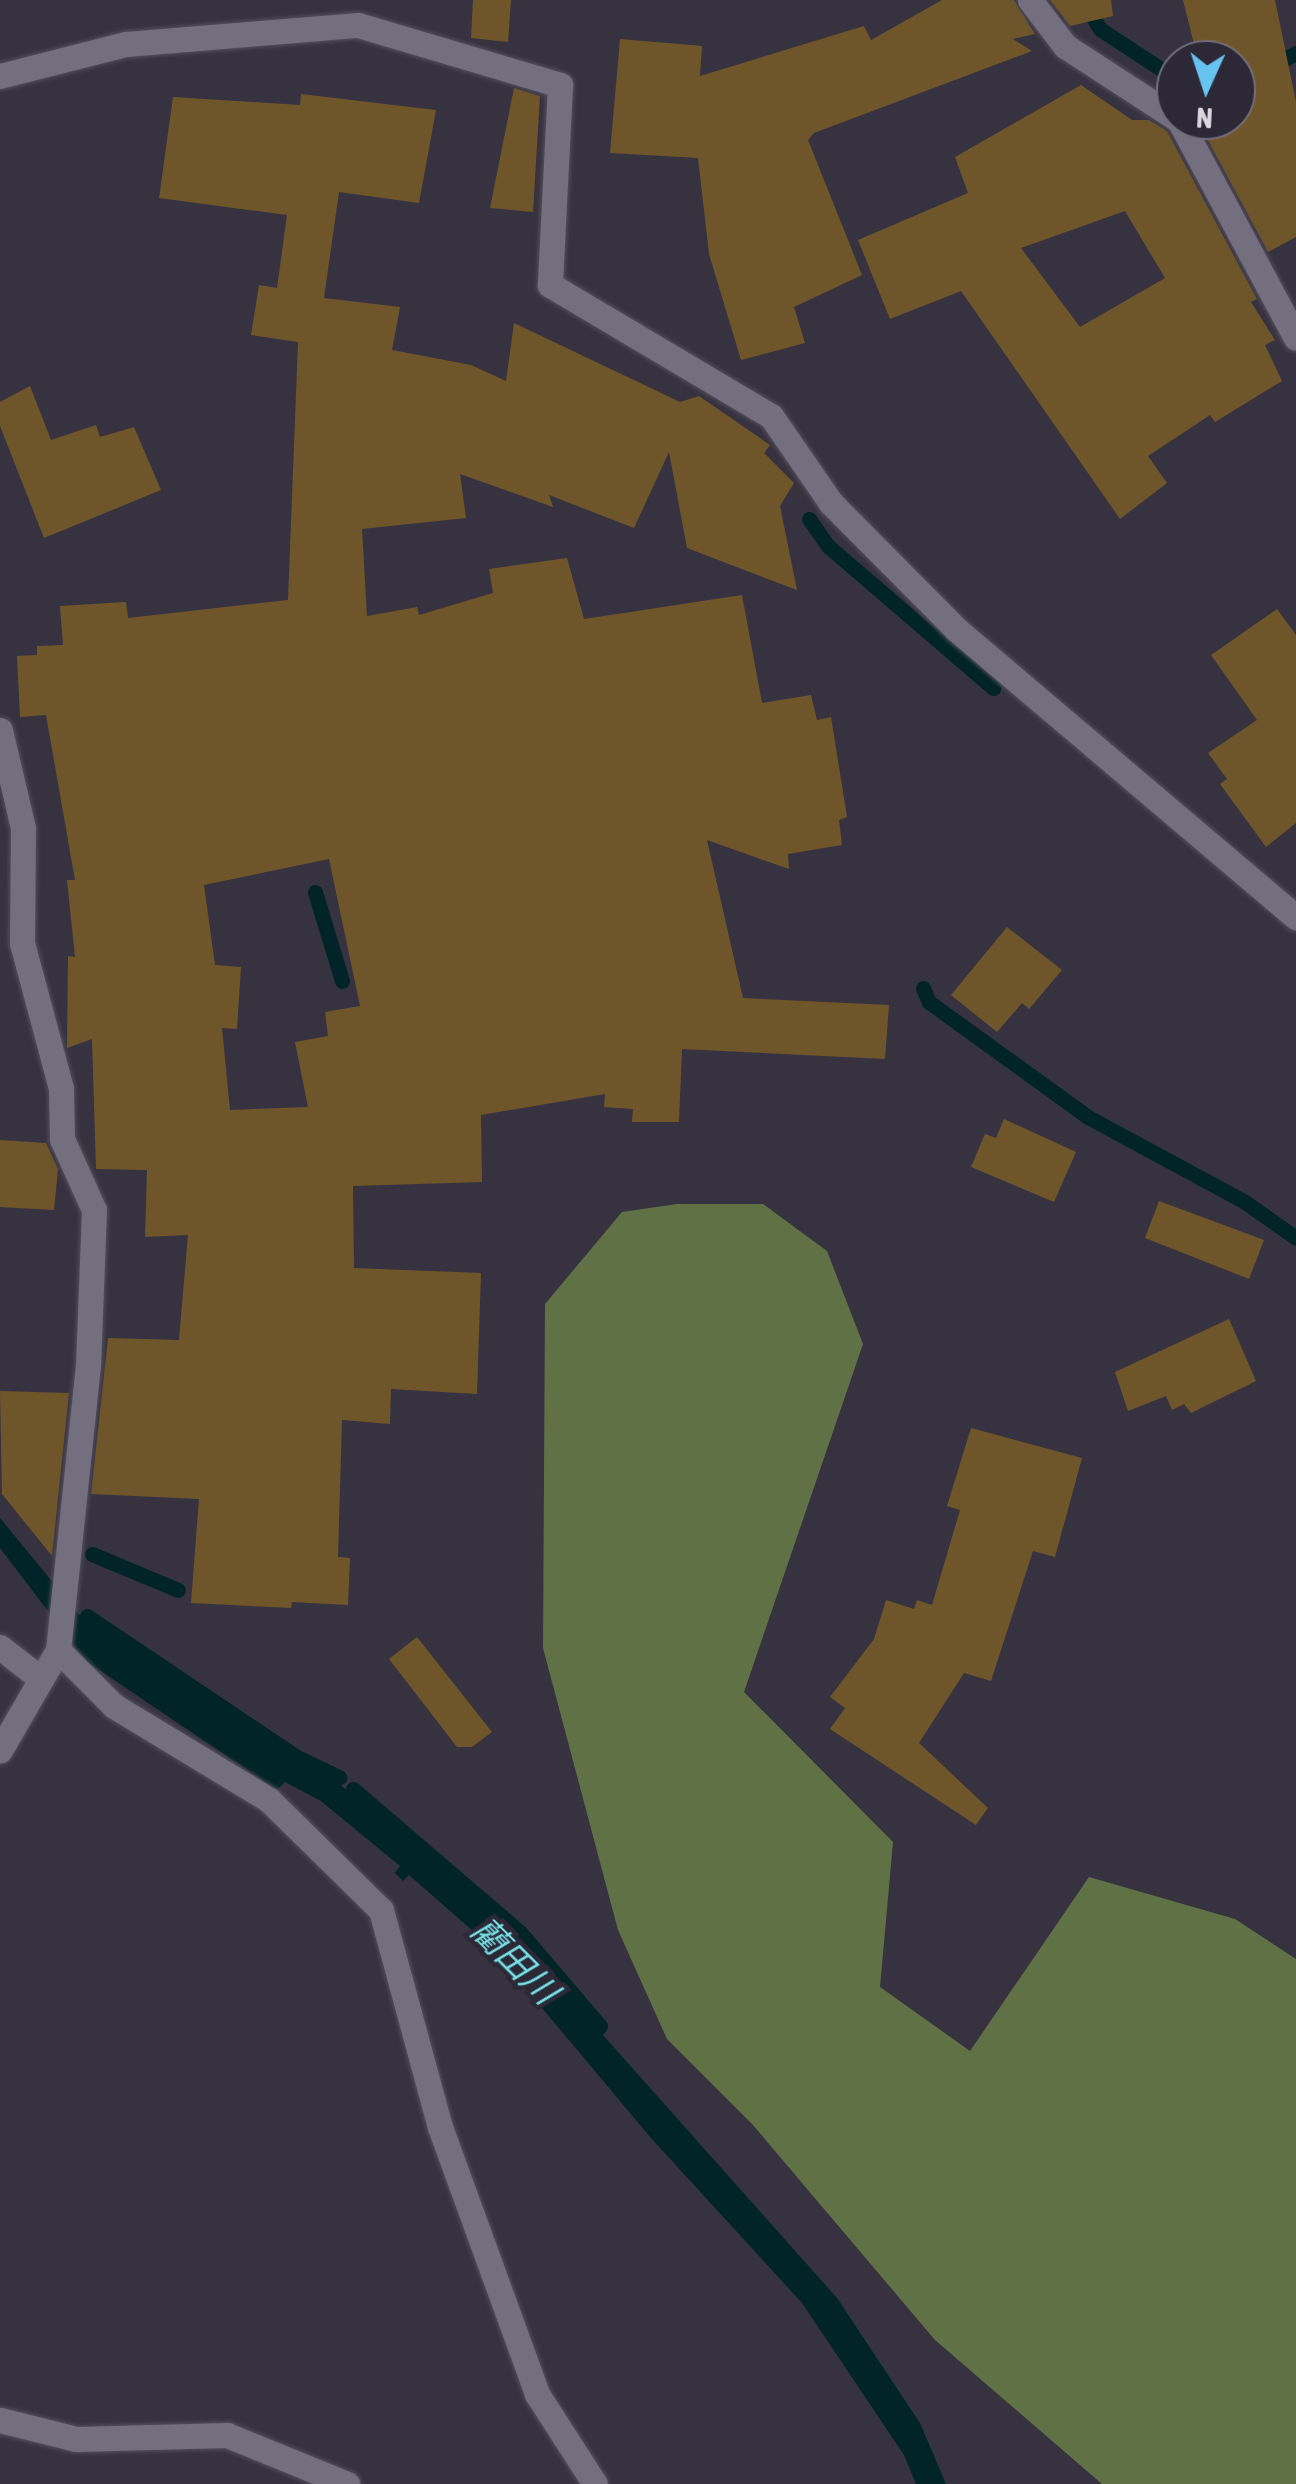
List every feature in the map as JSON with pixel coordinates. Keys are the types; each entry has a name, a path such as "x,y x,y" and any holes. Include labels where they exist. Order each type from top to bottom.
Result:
{"street":[{"path":"1030,0 1065,46 1156,105"},
{"path":"0,76 126,44 358,25 560,85 550,286 772,416 831,503 956,629 1296,917"},
{"path":"1189,140 1296,338"},
{"path":"0,730 23,828 22,943 62,1089 62,1139 94,1210 88,1364 58,1650 0,1750"},
{"path":"0,1647 41,1678"},
{"path":"58,1650 114,1706 269,1800 382,1910 440,2126 536,2394 595,2484"},
{"path":"0,2420 76,2439 227,2435 347,2484"}],"green space":[{"path":"677,1204 763,1204 827,1251 863,1344 744,1692 893,1842 880,1987 970,2051 1089,1877 1235,1919 1296,1959 1296,2484 1102,2484 935,2340 753,2125 667,2039 618,1930 543,1648 545,1304 622,1212"}],"water":[{"name":"藺田川","path":"0,1518 87,1624 292,1759 335,1780 514,1935 837,2298 920,2423 946,2484 916,2484 904,2455 802,2303 651,2138 490,1946 409,1875 403,1881 395,1873 400,1866 321,1801 285,1782 277,1790 86,1661 0,1548"}],"building":[{"path":"473,0 511,0 508,42 471,38"},
{"path":"942,0 1014,0 1035,34 1013,39 1032,51 814,133 808,140 862,275 794,307 805,343 741,360 709,254 698,158 610,153 620,39 702,46 700,76 864,26 871,40"},
{"path":"1050,0 1111,0 1113,16 1070,26"},
{"path":"1183,0 1275,0 1296,102 1296,237 1268,252 1208,140 1256,140 1256,40 1193,40"},
{"path":"1081,85 1132,120 1149,120 1156,124 1156,140 1172,140 1257,299 1251,302 1275,340 1265,345 1282,381 1215,422 1210,415 1148,456 1167,483 1120,519 961,291 890,319 858,240 968,193 955,157","holes":["1125,211 1165,278 1080,327 1021,248"]},
{"path":"514,88 540,96 533,212 490,208"},
{"path":"301,94 436,110 419,203 339,192 324,298 400,307 392,350 471,365 506,381 514,323 680,402 699,396 770,445 764,453 794,483 780,506 797,590 687,548 669,452 634,528 549,495 553,507 460,474 466,518 362,529 367,616 417,607 419,615 493,593 489,569 567,558 584,619 742,595 762,703 811,695 817,720 831,717 847,817 839,820 842,845 788,854 789,869 707,840 743,998 889,1005 885,1059 682,1049 679,1122 632,1122 633,1109 604,1107 605,1094 481,1115 482,1182 353,1186 354,1268 481,1273 477,1394 391,1389 390,1424 342,1420 338,1557 350,1558 348,1605 292,1602 291,1608 191,1603 199,1499 91,1494 108,1338 179,1340 188,1235 145,1237 147,1170 96,1169 92,1039 67,1048 68,956 75,957 67,880 75,880 46,715 20,717 17,656 37,655 37,646 63,645 60,606 126,602 128,618 288,600 298,342 251,335 259,285 277,288 287,215 159,198 173,97 300,105","holes":["329,859 360,1006 325,1012 328,1036 295,1042 308,1107 230,1110 222,1028 237,1029 241,967 215,965 204,885"]},
{"path":"30,386 51,440 96,425 100,437 134,427 161,490 44,538 0,426 0,402"},
{"path":"1277,609 1296,635 1296,823 1266,847 1220,784 1227,779 1208,753 1257,720 1211,655"},
{"path":"1007,927 1062,970 1029,1009 1022,1003 997,1032 951,995"},
{"path":"1004,1119 1076,1152 1054,1202 971,1167 985,1134 996,1138"},
{"path":"0,1140 46,1143 58,1169 54,1210 0,1207"},
{"path":"1159,1201 1264,1240 1249,1279 1145,1238"},
{"path":"1229,1319 1256,1381 1191,1413 1184,1404 1172,1410 1166,1396 1128,1411 1115,1372"},
{"path":"0,1391 69,1393 52,1556 2,1494"},
{"path":"971,1428 1082,1458 1055,1557 1033,1551 991,1681 964,1673 919,1743 988,1808 976,1825 830,1729 845,1708 830,1697 874,1639 886,1600 914,1609 917,1600 932,1605 960,1510 947,1506"},
{"path":"417,1637 492,1732 472,1747 457,1747 389,1659"}],"waterway":[{"path":"1082,0 1100,29 1156,66"},
{"path":"1256,74 1296,53"},
{"path":"809,519 828,546 993,688"},
{"path":"315,892 342,981"},
{"path":"923,988 929,1002 1088,1117 1245,1202 1296,1238"},
{"path":"92,1554 178,1590"},
{"path":"87,1616 297,1757 339,1777"},
{"name":"藺田川","path":"353,1789 520,1932 600,2026 586,2041"}]}
